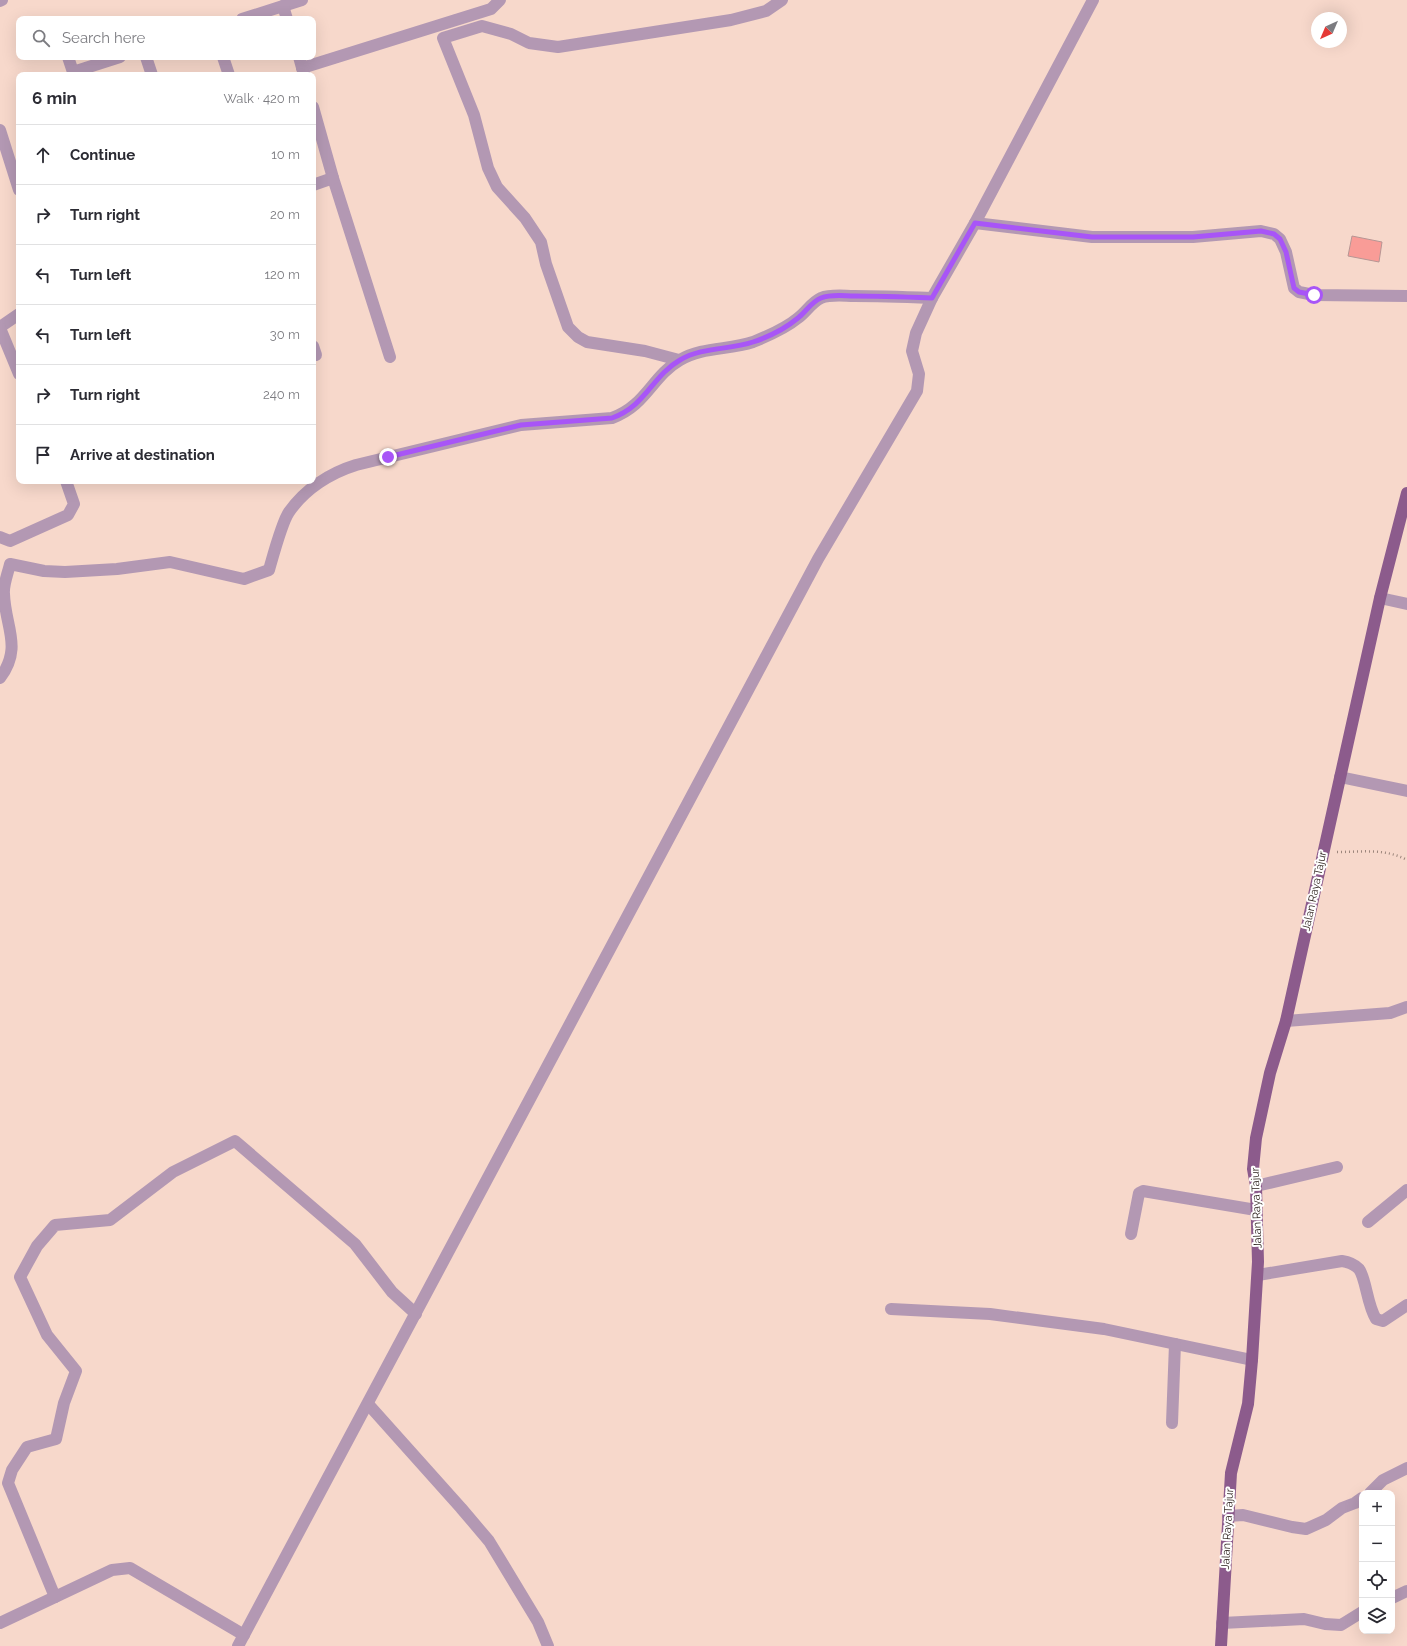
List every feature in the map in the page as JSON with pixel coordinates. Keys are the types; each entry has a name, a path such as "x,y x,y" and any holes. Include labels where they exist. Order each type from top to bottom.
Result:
{"main road":[{"name":"Jalan Raya Tajur","path":"1221,1646 1231,1473 1248,1404 1258,1275 1256,1186 1253,1169 1256,1138 1270,1073 1286,1021 1322,852 1380,598 1407,493"}],"street":[{"path":"251,16 302,0"},
{"path":"302,67 491,9 500,0"},
{"path":"679,360 645,351 587,342 578,337 568,327 546,264 541,242 525,218 497,187 488,168 474,115 443,38 482,26 511,34 529,43 558,48 731,20 766,11 782,0"},
{"path":"0,1623 112,1570 130,1568 241,1641 818,560 917,391 919,374 912,351 913,341 932,298 975,223 1093,0"},
{"path":"283,6 286,16"},
{"path":"69,60 73,72"},
{"path":"76,72 111,60"},
{"path":"147,60 151,72"},
{"path":"224,60 228,72"},
{"path":"316,118 333,178 390,357"},
{"path":"0,130 16,181"},
{"path":"316,184 333,178"},
{"path":"975,223 1092,237 1193,237 1261,231 1274,234 1280,239 1286,252 1294,288 1299,292 1314,295 1407,296"},
{"path":"0,678 8,667 12,655 10,629 4,594 10,564 44,571 65,572 117,569 170,562 244,579 268,570 289,512 308,492 336,471 356,464 521,425 612,418 626,414 643,398 667,370 679,360 694,353 739,346 753,342 793,322 821,298 835,296 886,295 932,298"},
{"path":"16,316 0,328 16,367"},
{"path":"0,537 10,541 68,515 74,504 67,484"},
{"path":"1380,598 1407,604"},
{"path":"1340,777 1407,791"},
{"path":"1286,1021 1390,1013 1407,1007"},
{"path":"55,1597 8,1483 12,1470 27,1447 56,1439 64,1403 76,1371 46,1335 20,1276 37,1246 55,1225 110,1220 173,1172 235,1141 356,1244 392,1292 416,1314"},
{"path":"1256,1186 1337,1167"},
{"path":"1131,1234 1139,1193 1143,1190 1256,1210"},
{"path":"1368,1222 1407,1190"},
{"path":"1258,1275 1342,1261 1351,1263 1359,1270 1371,1312 1376,1319 1383,1321 1407,1305"},
{"path":"891,1309 990,1314 1104,1330 1252,1360"},
{"path":"1172,1423 1175,1344"},
{"path":"368,1404 489,1541 538,1622 548,1646"},
{"path":"1373,1490 1383,1480 1407,1468"},
{"path":"1228,1516 1243,1515 1306,1529 1326,1520 1342,1508 1359,1500"},
{"path":"1395,1597 1407,1591"},
{"path":"1222,1623 1304,1619 1325,1624 1341,1625 1359,1614"}],"path":[{"path":"1322,852 1384,852 1397,854 1407,860"}],"building":[{"path":"1352,236 1382,242 1379,262 1348,256"}],"route":[{"path":"388,457 521,425 612,418 626,414 643,398 667,370 679,360 694,353 739,346 753,342 793,322 806,309 821,298 835,296 892,295 932,298 975,223 1092,237 1193,237 1244,231 1261,231 1274,234 1280,239 1286,252 1294,288 1299,292 1314,295"}]}
